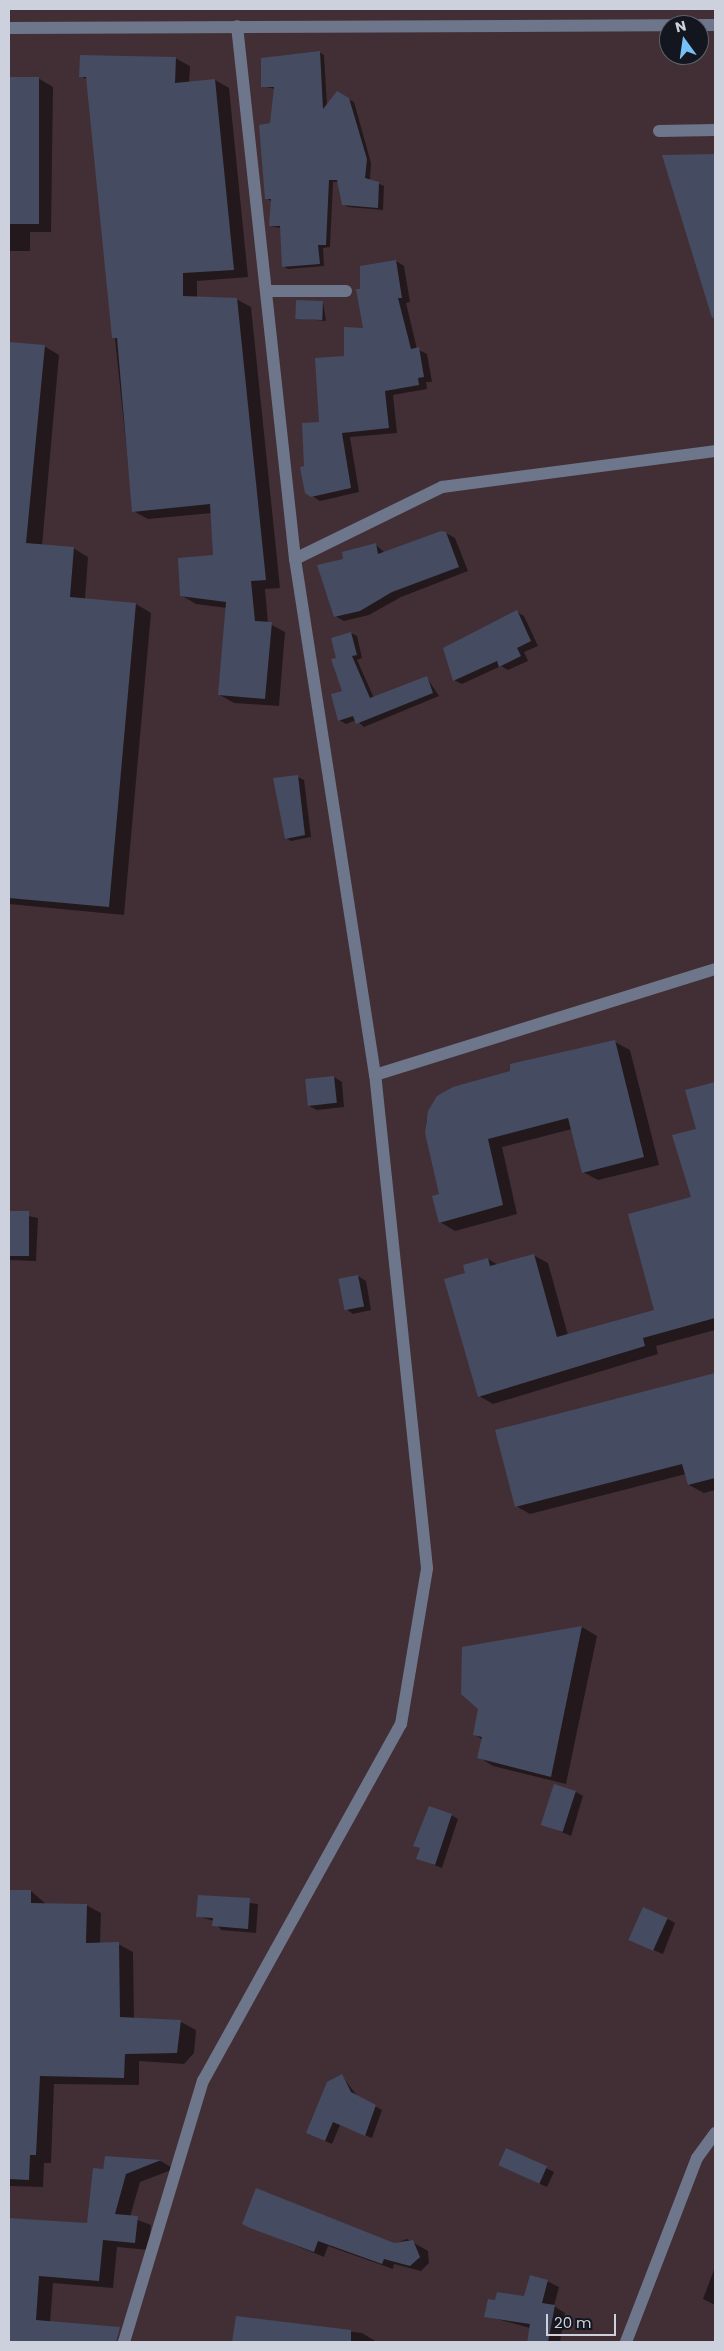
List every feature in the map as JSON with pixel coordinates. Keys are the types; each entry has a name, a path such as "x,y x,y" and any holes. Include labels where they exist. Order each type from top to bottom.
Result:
{"main road":[{"path":"9,28 715,25"},
{"path":"124,2342 204,2080 401,1724 427,1568 375,1075 295,559 237,26"},
{"path":"659,132 715,130"},
{"path":"267,291 346,291"},
{"path":"295,559 442,487 715,451"},
{"path":"375,1075 715,969"},
{"path":"626,2342 698,2158 715,2133"}],"shaded area":[{"path":"9,9 715,9 715,2342 9,2342"}],"building":[{"path":"320,51 323,109 337,91 349,98 367,159 365,178 379,182 378,208 342,205 337,180 329,180 326,245 318,245 320,264 282,267 280,226 269,226 271,199 265,199 259,125 270,123 274,87 261,87 261,58"},
{"path":"80,55 176,57 175,83 215,79 234,270 183,273 183,296 237,298 266,580 251,581 255,621 272,622 265,699 218,695 226,602 180,596 178,558 213,555 210,504 132,512 117,338 112,338 86,77 79,77"},
{"path":"9,77 39,77 39,224 9,224"},
{"path":"715,154 715,317 712,318 662,155"},
{"path":"396,260 402,298 398,298 411,349 419,347 424,377 418,378 419,385 385,391 389,428 342,433 351,488 311,497 305,493 300,467 304,466 302,423 319,422 315,358 344,356 344,327 363,328 356,289 360,289 360,266"},
{"path":"296,300 323,301 322,320 295,319"},
{"path":"9,342 45,345 26,543 74,547 70,597 136,603 109,907 9,898"},
{"path":"441,531 446,532 459,567 392,592 360,611 334,617 317,565 343,559 342,552 376,543 378,554"},
{"path":"517,610 531,641 517,648 521,656 499,667 497,661 453,681 443,648"},
{"path":"351,632 357,655 352,656 370,698 427,676 433,693 356,724 353,716 338,721 331,694 342,691 331,659 336,658 331,638"},
{"path":"298,775 305,835 285,839 273,778"},
{"path":"615,1040 644,1157 582,1173 568,1118 488,1139 503,1205 439,1223 432,1196 439,1194 425,1133 428,1111 437,1096 453,1087 510,1071 510,1064"},
{"path":"334,1076 337,1103 308,1106 305,1079"},
{"path":"715,1082 715,1318 643,1338 645,1346 478,1397 444,1279 465,1273 463,1265 488,1258 490,1266 534,1254 557,1337 654,1310 628,1214 691,1197 672,1135 696,1129 685,1090"},
{"path":"9,1211 29,1211 29,1256 9,1256"},
{"path":"358,1275 364,1306 344,1310 338,1279"},
{"path":"715,1373 715,1478 688,1485 682,1464 515,1507 495,1430"},
{"path":"582,1626 551,1777 477,1758 482,1737 473,1735 478,1709 461,1694 462,1647"},
{"path":"554,1784 576,1791 563,1832 541,1825"},
{"path":"429,1806 452,1814 435,1865 416,1859 420,1848 413,1846"},
{"path":"9,1890 31,1890 31,1903 87,1904 86,1943 119,1942 120,2017 181,2020 177,2053 125,2054 124,2078 40,2076 36,2155 30,2155 29,2180 9,2179"},
{"path":"198,1895 250,1898 248,1929 212,1926 213,1918 196,1917"},
{"path":"643,1907 668,1918 653,1951 628,1940"},
{"path":"342,2074 351,2092 376,2105 365,2136 333,2122 325,2141 306,2133 327,2082"},
{"path":"506,2148 547,2166 539,2184 498,2165"},
{"path":"105,2156 161,2160 126,2174 115,2214 138,2216 135,2243 103,2240 99,2281 39,2276 36,2320 120,2327 116,2342 9,2342 9,2218 87,2223 93,2168 103,2169"},
{"path":"256,2188 394,2243 413,2240 420,2257 410,2266 384,2259 382,2264 318,2241 314,2252 250,2228 242,2224"},
{"path":"530,2275 548,2280 542,2303 555,2305 548,2342 527,2342 530,2324 484,2317 488,2299 495,2300 497,2292 524,2296"},
{"path":"236,2316 351,2330 351,2342 232,2342"}]}
